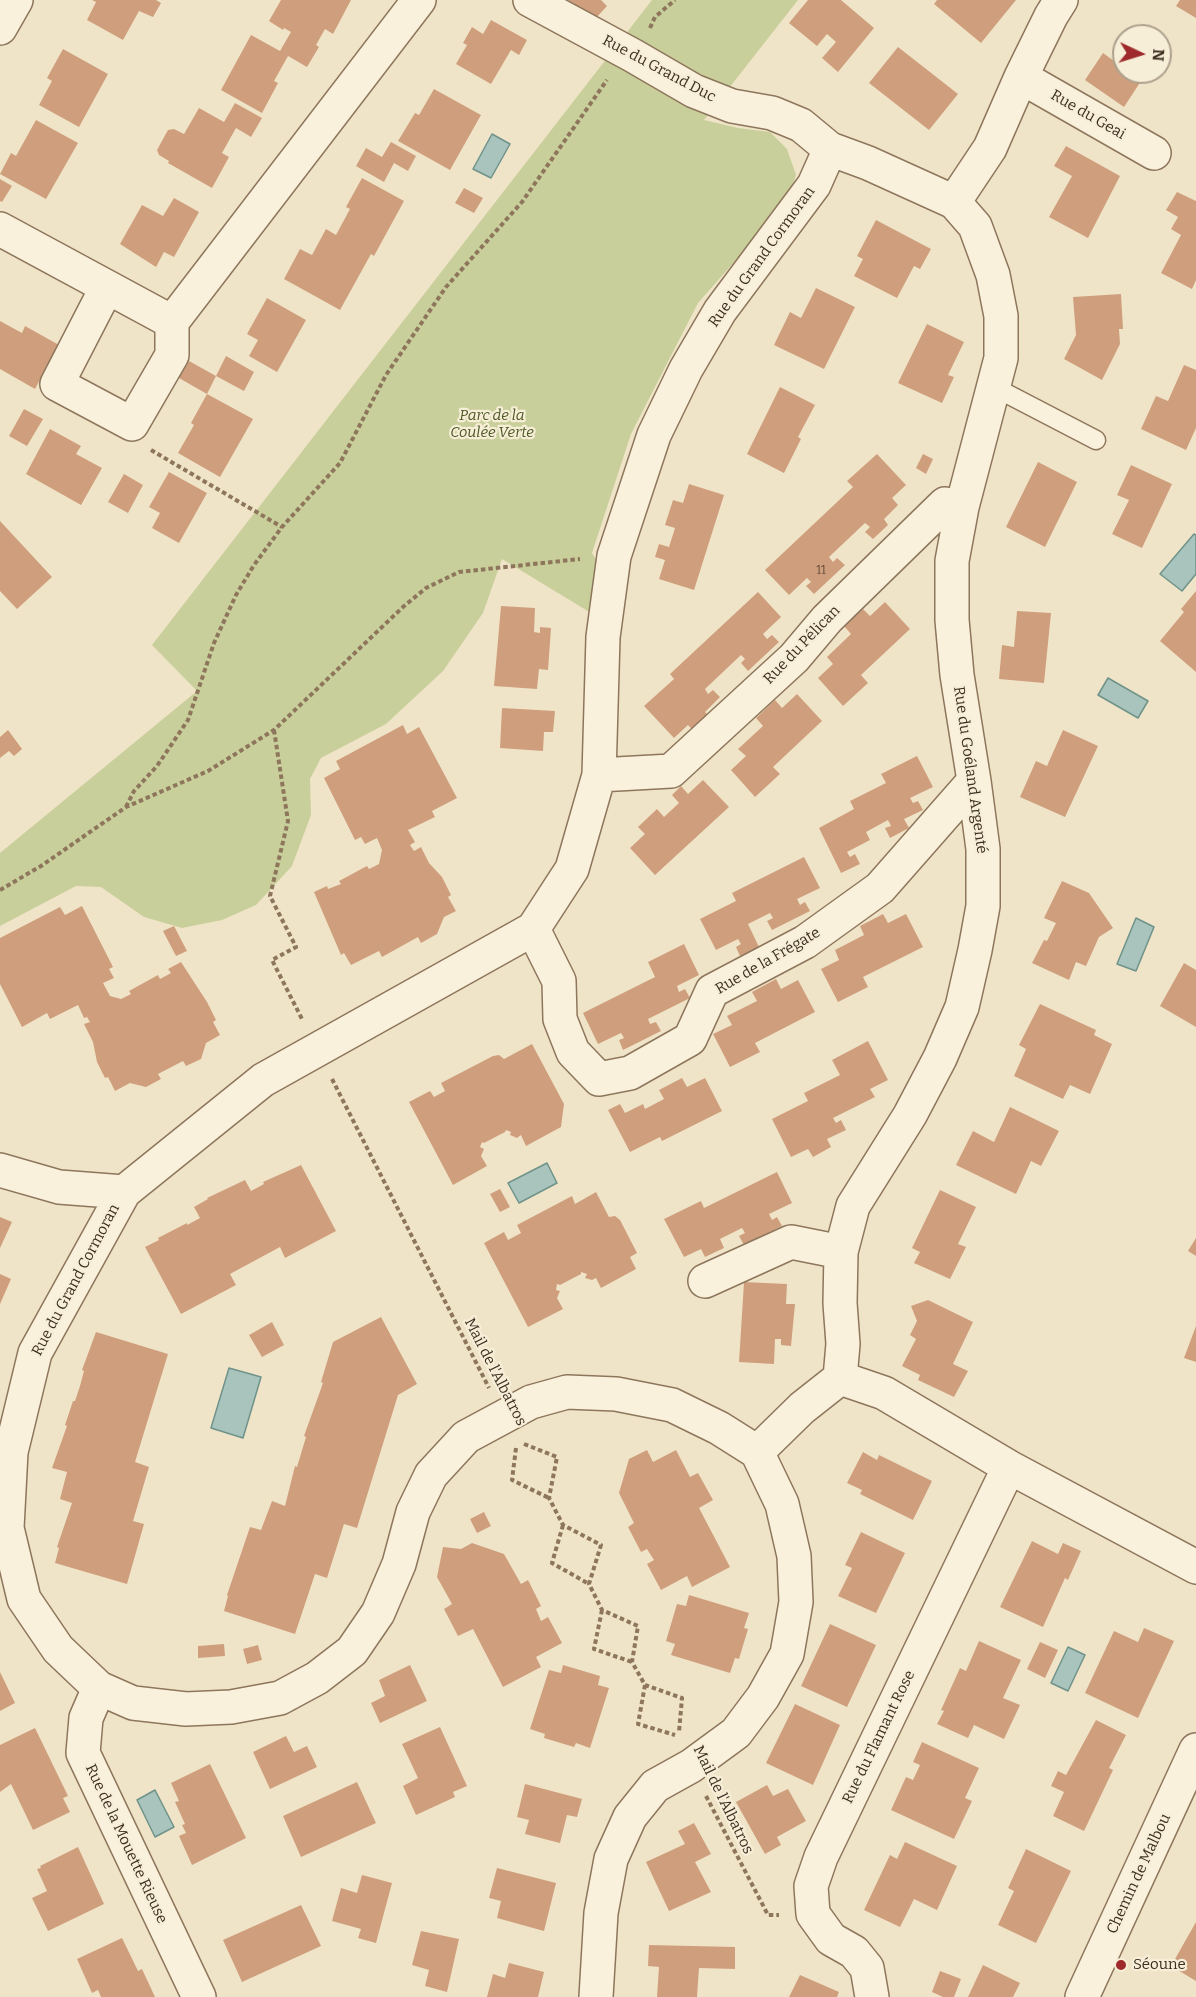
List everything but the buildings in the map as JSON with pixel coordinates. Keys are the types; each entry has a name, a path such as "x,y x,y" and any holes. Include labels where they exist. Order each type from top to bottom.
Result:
{"street":[{"path":"0,28 16,0"},
{"path":"106,287 57,384 132,424 172,355 172,322 419,0"},
{"name":"Rue du Grand Duc","path":"530,0 633,55 694,91 732,106 772,113 801,126 830,149 868,163 954,202"},
{"path":"954,202 990,148 1021,77 1061,0"},
{"name":"Rue du Geai","path":"1021,77 1154,153"},
{"name":"Rue du Grand Cormoran","path":"756,1452 719,1428 672,1405 616,1394 567,1392 531,1402 510,1428 466,1437 431,1475 412,1512 399,1564 378,1613 352,1651 317,1678 280,1698 231,1707 186,1709 133,1703 99,1688 58,1649 24,1599 7,1528 11,1452 35,1353 124,1192 263,1080 533,929 572,869 599,775 603,637 614,556 654,435 686,369 720,311 814,185 830,149"},
{"name":"Rue du Goéland Argenté","path":"840,1378 843,1344 840,1303 841,1252 853,1206 910,1115 940,1058 962,1007 983,906 983,849 957,675 952,620 952,561 962,507 1001,358 1001,316 995,285 975,226 954,202"},
{"path":"0,229 172,322"},
{"name":"Rue du Pélican","path":"599,775 671,771 794,658 827,619 945,504 962,507"},
{"name":"Rue de la Frégate","path":"533,929 559,981 560,1019 573,1052 599,1079 630,1073 690,1039 712,991 806,942 880,888 974,781"},
{"path":"0,1170 59,1187 124,1192"},
{"path":"705,1281 791,1242 841,1252"},
{"path":"596,1997 601,1913 611,1859 630,1817 685,1751 736,1733 763,1697 787,1654 796,1602 794,1556 782,1504 756,1452 802,1408 840,1378 884,1393 1009,1467 1196,1567"},
{"name":"Rue du Flamant Rose","path":"813,1914 811,1886 821,1857 1009,1467"},
{"name":"Rue de la Mouette Rieuse","path":"99,1688 86,1718 83,1754 199,1997"},
{"name":"Chemin de Malbou","path":"1082,1997 1196,1750"},
{"path":"813,1914 831,1939 854,1952 867,1968 872,1997"}],"lane":[{"path":"994,387 1096,440"}],"path":[{"path":"126,807 134,791 157,765 188,720 214,643 236,595 254,565 282,527 340,463 386,375 446,288 522,202 605,81 619,76 633,55"},
{"path":"132,424 141,444 282,527"},
{"path":"0,890 41,866 126,807 208,771 274,730 403,607 426,588 459,572 614,556"},
{"name":"Mail de l'Albatros","path":"274,730 288,821 270,896 296,947 272,960 510,1428 557,1457 549,1498"},
{"path":"510,1428 512,1480 549,1498 562,1525 601,1545 589,1584"},
{"path":"562,1525 552,1563 589,1584 602,1610 594,1649 632,1662"},
{"path":"602,1610 638,1626 632,1662 645,1685 638,1724 685,1751"},
{"name":"Mail de l'Albatros","path":"645,1685 682,1698 685,1751 768,1915 813,1914"}],"green space":[{"name":"Parc de la Coulée Verte","path":"652,0 798,0 704,120 770,132 787,149 796,175 788,201 698,303 631,434 592,553 600,566 591,613 502,559 483,613 443,671 386,724 321,758 310,779 311,815 292,866 256,905 222,920 182,928 144,917 101,887 76,886 0,926 0,853 197,691 152,645"}],"water":[{"path":"492,134 510,144 491,178 473,169"},
{"path":"1194,534 1196,535 1196,574 1182,591 1160,574"},
{"path":"1108,678 1148,701 1138,718 1098,695"},
{"path":"1136,918 1154,927 1136,971 1117,964"},
{"path":"547,1163 557,1183 519,1203 508,1183"},
{"path":"229,1368 261,1377 243,1438 211,1428"},
{"path":"1068,1647 1085,1655 1068,1691 1051,1683"},
{"path":"155,1790 174,1827 155,1837 137,1800"}],"place":[{"name":"Séoune","path":"1121,1965"}]}
